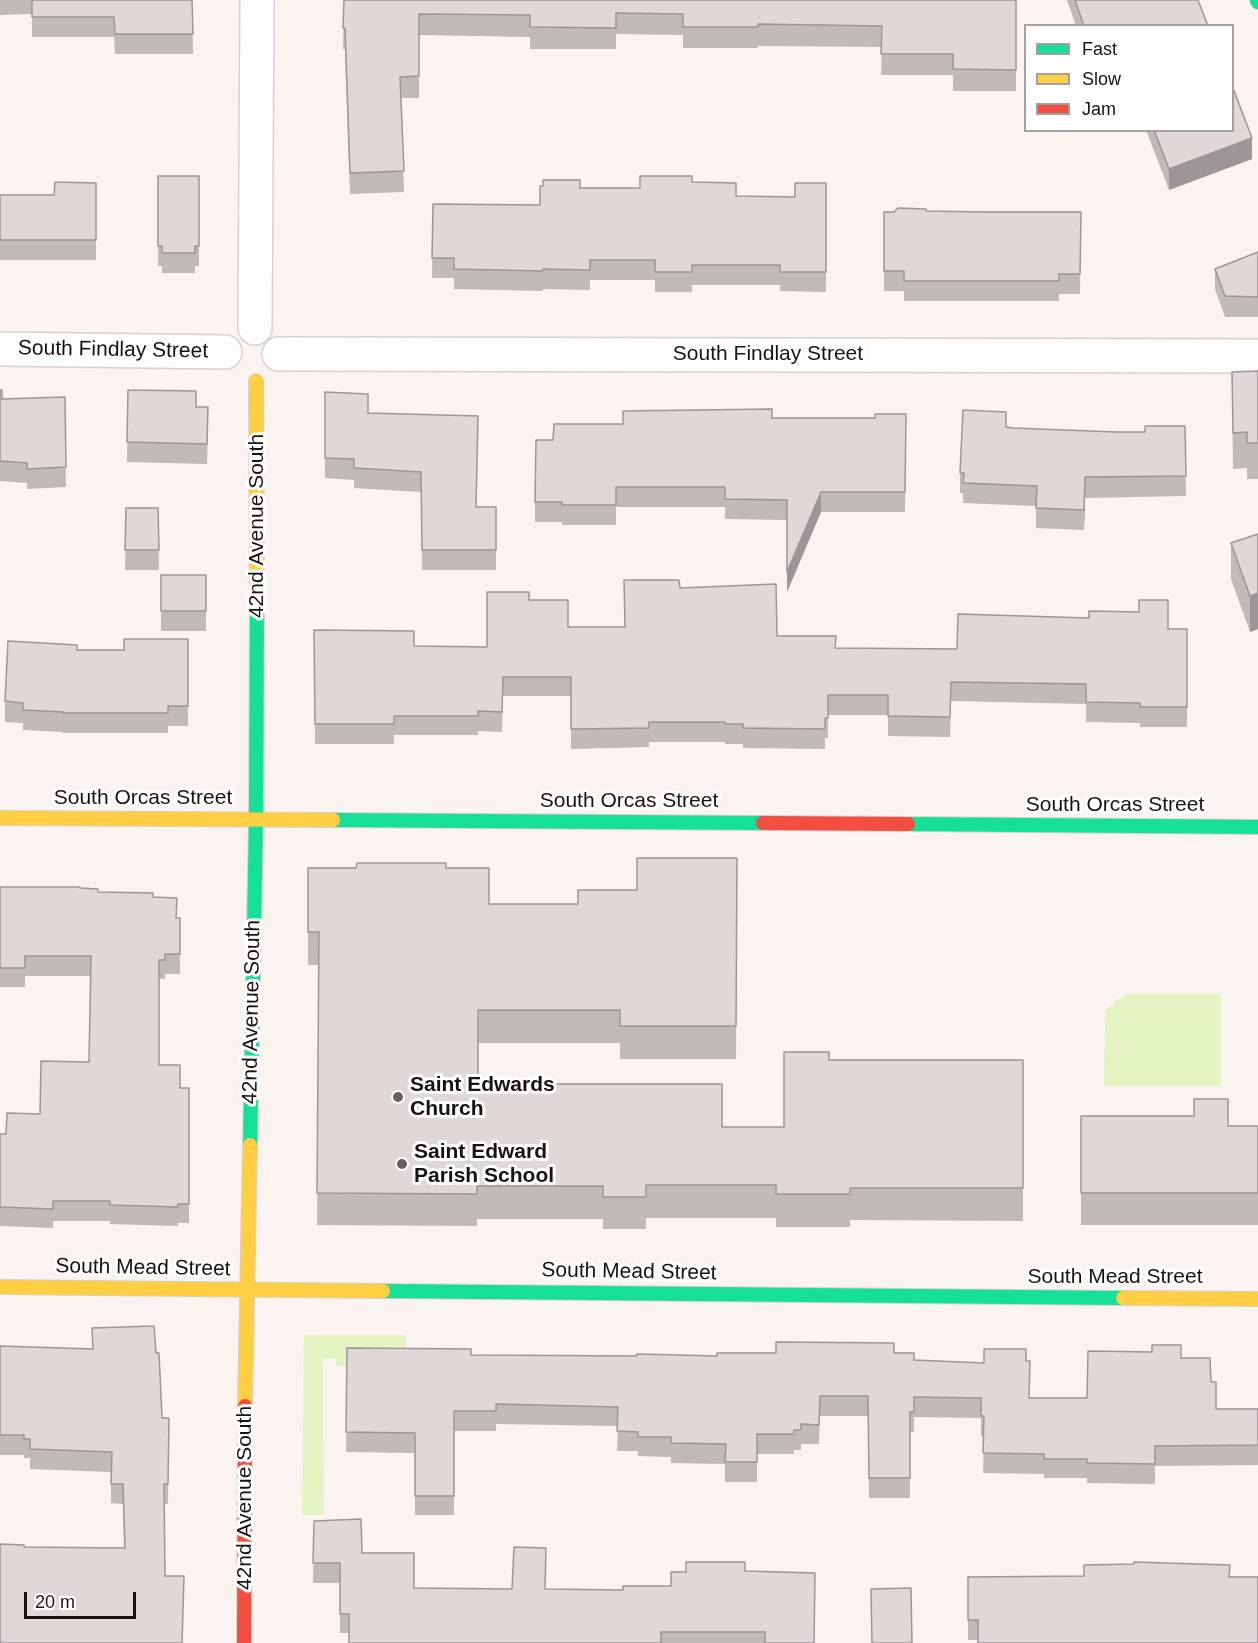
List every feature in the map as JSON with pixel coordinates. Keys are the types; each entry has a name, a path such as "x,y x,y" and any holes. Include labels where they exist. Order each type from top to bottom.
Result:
{"street":[{"path":"255,328 257,0"},
{"path":"255,328 268,333 274,340 279,354 271,374 256,381 247,381 232,373 227,366 225,352 234,335 242,330 255,328"},
{"name":"South Findlay Street","path":"0,349 225,352"},
{"name":"South Findlay Street","path":"279,354 1258,356"},
{"name":"42nd Avenue South","path":"244,1643 243,1522 256,819 258,482 256,381"},
{"name":"South Orcas Street","path":"0,818 1258,827"},
{"name":"South Mead Street","path":"0,1287 1258,1299"}],"green space":[{"path":"1126,994 1221,994 1221,1086 1104,1086 1105,1010"},
{"path":"304,1335 406,1335 406,1364 336,1366 336,1358 323,1359 324,1515 302,1515"}],"building":[{"path":"32,0 192,0 193,34 115,34 114,17 32,17"},
{"path":"344,0 1016,0 1016,70 953,69 953,54 881,54 882,26 758,24 758,27 683,27 683,14 616,13 616,28 530,27 530,15 419,14 419,76 400,77 404,171 350,173 345,28 343,28"},
{"path":"1075,0 1198,0 1207,24 1083,24"},
{"path":"1234,91 1252,138 1169,169 1155,132 1234,132"},
{"path":"158,176 199,176 199,246 195,246 195,253 162,253 162,246 158,246"},
{"path":"640,176 692,176 692,182 736,183 736,196 795,197 795,183 826,183 826,272 780,272 780,265 692,265 692,272 655,272 655,260 590,260 590,270 454,269 454,258 432,258 433,204 540,205 540,186 543,186 543,180 580,180 580,188 640,188"},
{"path":"55,182 96,183 96,240 0,240 0,195 54,195"},
{"path":"898,208 926,209 926,211 1081,212 1080,274 1059,274 1059,281 904,281 904,271 884,271 884,212 894,212"},
{"path":"1258,252 1258,297 1225,296 1215,269"},
{"path":"1258,371 1258,443 1247,443 1247,432 1233,433 1232,372"},
{"path":"0,390 2,390 2,399 65,397 66,467 27,469 27,463 0,461"},
{"path":"128,390 196,391 196,407 208,407 207,444 127,442"},
{"path":"325,392 368,394 368,413 478,416 476,507 496,507 496,550 422,550 421,472 354,468 354,459 325,458"},
{"path":"772,409 772,418 875,418 875,414 906,414 905,492 821,492 787,572 787,500 725,499 725,487 616,487 616,505 562,505 562,502 535,502 536,440 553,440 554,424 623,424 623,411"},
{"path":"963,410 1006,412 1006,427 1013,428 1145,432 1145,426 1185,426 1186,476 1085,477 1084,510 1036,508 1037,486 963,483 964,473 960,473"},
{"path":"126,508 158,508 159,550 125,550"},
{"path":"1258,534 1258,593 1250,596 1231,543"},
{"path":"161,575 206,575 206,611 161,611"},
{"path":"624,580 679,580 680,588 776,584 777,636 836,636 835,648 957,649 958,614 1089,618 1089,611 1139,612 1139,600 1168,600 1168,629 1187,629 1187,707 1140,707 1140,703 1086,702 1086,684 951,682 950,717 888,716 888,695 828,695 828,718 825,718 825,729 743,728 743,724 725,724 725,722 649,722 649,728 571,729 571,677 503,677 502,712 478,711 478,716 394,716 394,724 315,724 314,630 414,631 414,646 487,647 487,592 529,592 529,600 568,600 568,627 625,627"},
{"path":"124,639 188,639 188,706 168,706 168,713 63,713 23,710 23,703 5,701 8,641 77,645 77,650 124,650"},
{"path":"637,858 737,858 736,1026 620,1026 620,1010 478,1010 478,1084 722,1084 722,1127 784,1127 784,1052 829,1052 829,1060 1023,1060 1023,1188 850,1188 850,1194 776,1194 776,1185 646,1185 646,1197 603,1197 603,1186 477,1186 477,1194 317,1193 319,932 308,932 308,868 356,868 357,863 446,863 446,868 489,868 489,904 578,904 578,890 637,890"},
{"path":"0,887 80,887 98,889 98,892 153,893 153,897 177,898 176,918 180,918 180,954 165,954 165,960 159,960 159,1065 180,1065 180,1088 189,1088 189,1204 178,1204 178,1207 110,1205 110,1201 53,1201 53,1209 0,1207 0,1134 6,1134 7,1113 40,1114 41,1061 89,1062 91,956 25,956 25,968 0,968"},
{"path":"1194,1099 1228,1099 1228,1126 1258,1126 1258,1193 1081,1193 1081,1116 1194,1116"},
{"path":"154,1326 156,1353 159,1353 162,1418 169,1418 168,1484 164,1484 165,1576 184,1576 182,1643 0,1643 0,1544 24,1545 24,1547 125,1548 123,1484 111,1484 112,1452 30,1449 30,1439 24,1439 24,1435 0,1435 0,1346 93,1349 92,1328"},
{"path":"776,1342 894,1343 894,1353 914,1353 914,1360 984,1363 984,1349 1026,1349 1026,1361 1030,1361 1029,1398 1087,1398 1088,1351 1152,1352 1152,1345 1181,1345 1181,1358 1210,1358 1211,1382 1216,1382 1216,1409 1258,1409 1258,1445 1155,1446 1155,1464 1087,1463 1087,1459 1044,1459 1044,1454 983,1453 984,1416 981,1416 981,1398 914,1397 914,1412 910,1412 910,1478 869,1478 868,1396 820,1396 819,1425 801,1424 801,1430 794,1430 794,1434 757,1434 757,1462 725,1462 726,1444 671,1443 671,1437 638,1437 638,1432 617,1431 618,1407 496,1404 496,1411 454,1411 454,1496 415,1496 415,1433 346,1432 347,1348 471,1349 471,1355 717,1356 717,1353 776,1353"},
{"path":"361,1519 362,1553 414,1553 414,1588 512,1589 514,1547 546,1548 545,1589 623,1590 623,1586 671,1586 671,1572 686,1572 686,1562 745,1562 745,1571 815,1573 814,1643 765,1643 765,1632 661,1632 661,1643 349,1643 349,1614 340,1614 340,1563 313,1563 314,1521"},
{"path":"1134,1562 1230,1565 1229,1577 1258,1577 1258,1643 978,1643 978,1620 968,1620 968,1577 1084,1576 1084,1565 1134,1564"},
{"path":"911,1588 912,1643 872,1643 871,1589"}],"traffic: fast":[{"path":"250,1145 256,819 257,601"},
{"path":"333,820 763,823"},
{"path":"908,824 1258,827"},
{"path":"383,1291 1123,1298"}],"traffic: slow":[{"path":"256,381 257,601"},
{"path":"0,818 333,820"},
{"path":"245,1406 250,1145"},
{"path":"0,1287 383,1291"},
{"path":"1123,1298 1258,1299"}],"traffic: jam":[{"path":"763,823 908,824"},
{"path":"244,1643 245,1406"}],"place":[{"name":"Saint Edwards Church","path":"398,1097"},
{"name":"Saint Edward Parish School","path":"402,1164"}]}
